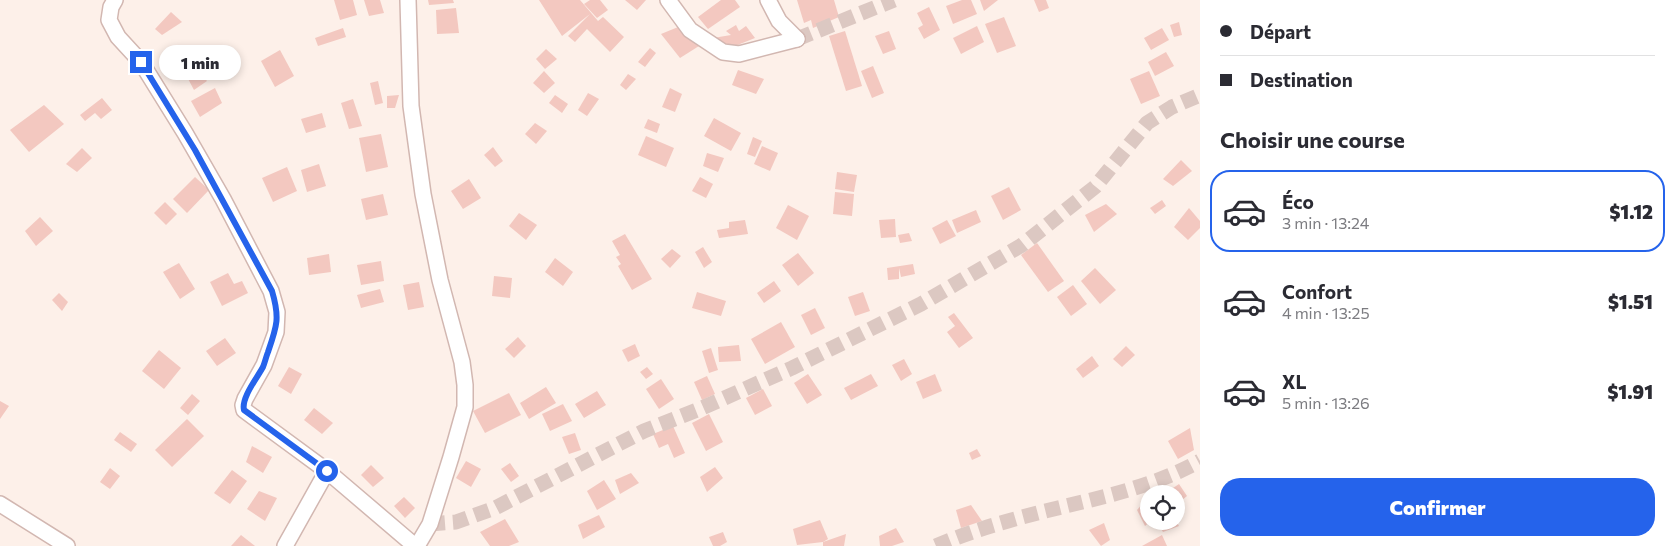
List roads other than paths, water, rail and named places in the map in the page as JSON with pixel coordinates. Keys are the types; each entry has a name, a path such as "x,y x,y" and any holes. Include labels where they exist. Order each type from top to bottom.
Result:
{"street":[{"path":"115,0 111,7 109,20 118,37 141,62 185,133 272,291 277,312 276,332 264,365 245,399 244,410 327,471 416,546 430,524 451,457 465,407 465,385 462,362 440,280 423,194 411,106 408,0"},
{"path":"668,0 690,30 723,52 739,54 797,39 779,21 768,0"},
{"path":"285,546 327,471"},
{"path":"0,504 67,546"}],"tunnel":[{"path":"797,39 894,0"},
{"path":"430,524 456,522 495,508 644,431 702,408 792,368 921,304 1022,245 1095,187 1147,123 1172,107 1200,95"},
{"path":"936,546 1032,514 1154,482 1200,461"}]}
